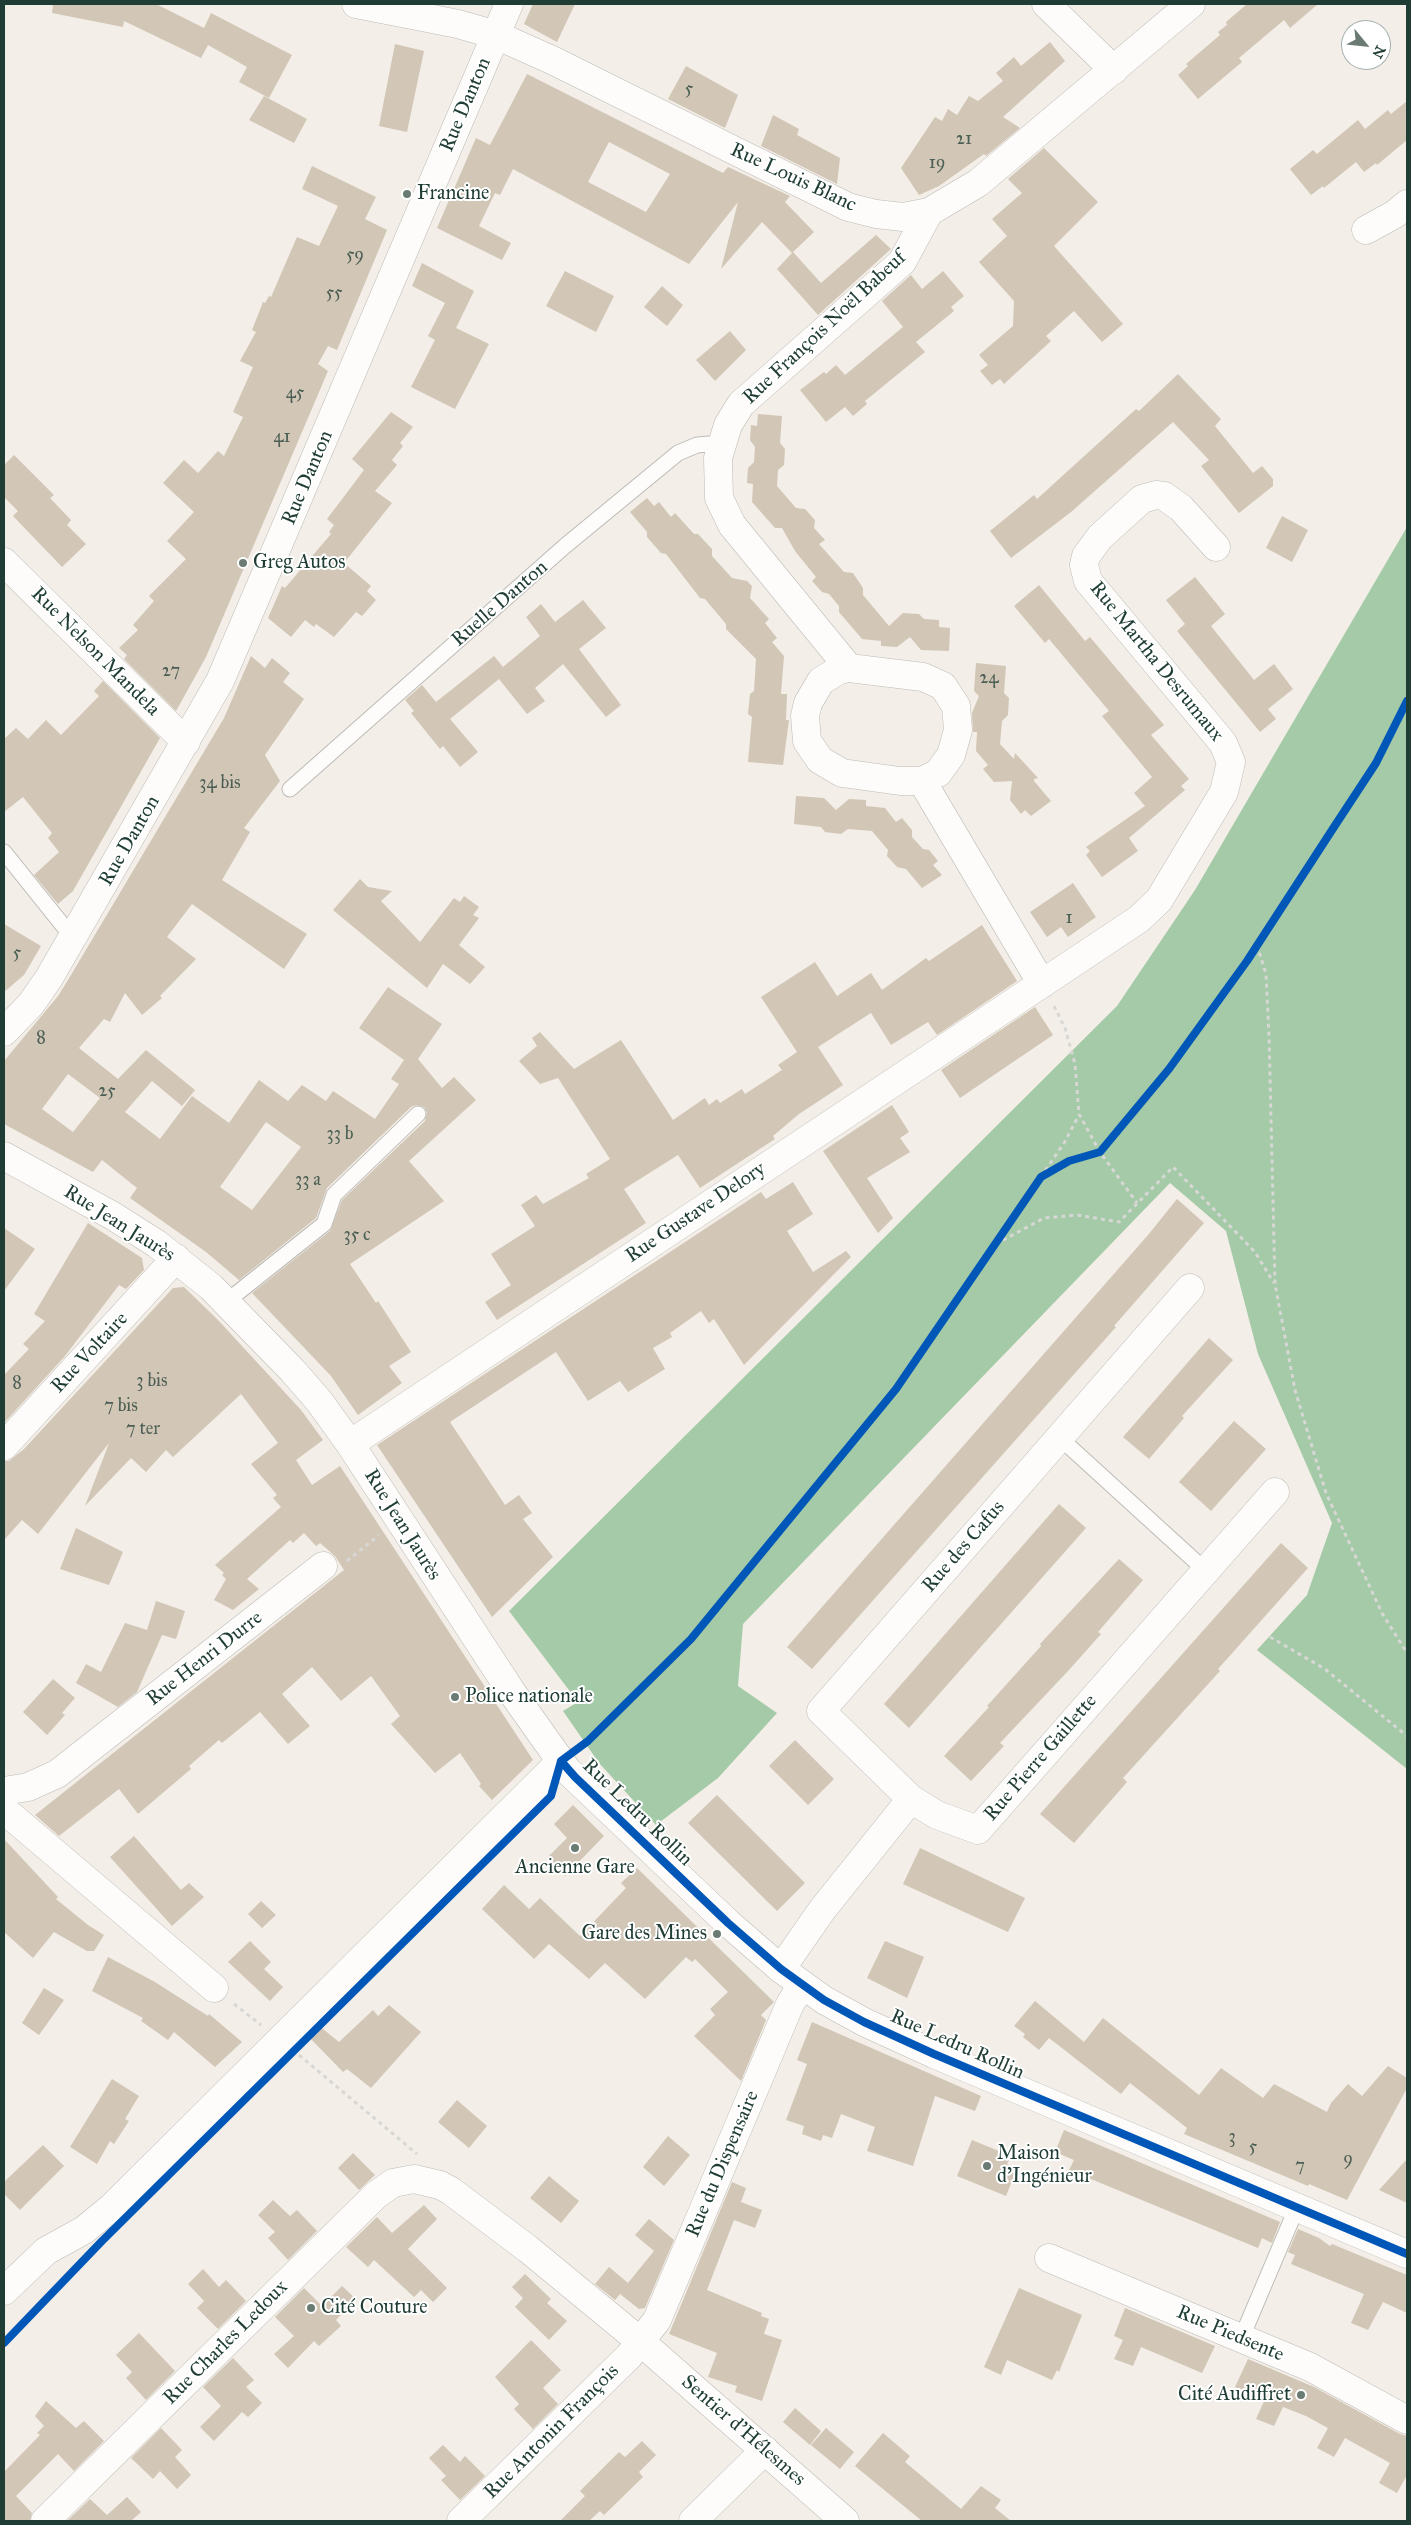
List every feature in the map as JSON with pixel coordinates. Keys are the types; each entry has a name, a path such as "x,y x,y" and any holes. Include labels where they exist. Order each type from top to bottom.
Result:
{"street":[{"name":"Rue Louis Blanc","path":"356,4 446,12 563,65 848,207 890,216 929,212 978,183 1191,4"},
{"name":"Rue Danton","path":"4,1032 40,992 212,698 238,642 509,4"},
{"path":"1046,4 1114,70"},
{"path":"1366,230 1395,214 1407,204"},
{"name":"Rue François Noël Babeuf","path":"849,668 732,525 719,498 718,486 722,443 734,414 749,395 902,262 929,212"},
{"name":"Rue Martha Desrumaux","path":"1042,984 1139,919 1159,900 1224,792 1230,772 1231,762 1223,743 1088,581 1084,565 1086,556 1100,536 1142,499 1156,494 1172,500 1216,547"},
{"name":"Rue Nelson Mandela","path":"4,562 186,742"},
{"path":"928,792 945,766 956,744 958,718 951,697 943,686 923,677 849,668 839,670 822,682 808,703 805,730 807,741 812,751 820,760 842,773 900,781 928,792 1042,984"},
{"name":"Rue Gustave Delory","path":"350,1444 1042,984"},
{"name":"Rue Jean Jaurès","path":"4,1156 113,1216 176,1258 226,1302 302,1381 350,1444 511,1691 560,1761"},
{"name":"Rue Voltaire","path":"4,1446 176,1258"},
{"name":"Rue des Cafus","path":"911,1799 821,1711 1190,1288"},
{"name":"Rue Pierre Gaillette","path":"911,1799 937,1815 978,1830 1275,1492"},
{"name":"Rue Henri Durre","path":"4,1791 28,1787 56,1774 323,1566"},
{"path":"4,2291 46,2251 100,2218 286,2045 560,1761"},
{"name":"Rue Ledru Rollin","path":"560,1761 728,1923 792,1977 864,2022 934,2054 1407,2254"},
{"path":"792,1977 822,1910 911,1799"},
{"path":"4,1810 214,1988"},
{"name":"Rue du Dispensaire","path":"641,2342 664,2307 790,2004 792,1977"},
{"name":"Sentier d'Hélesmes","path":"414,2179 440,2185 451,2191 512,2235 641,2342 845,2521"},
{"name":"Rue Charles Ledoux","path":"45,2521 376,2195 393,2183 414,2179"},
{"name":"Rue Piedsente","path":"1049,2258 1324,2373 1407,2420"},
{"name":"Rue Antonin François","path":"461,2521 641,2342"},
{"path":"693,2521 765,2450"}],"lane":[{"name":"Ruelle Danton","path":"290,789 565,546 678,453 697,444 722,443"},
{"path":"4,852 73,938"},
{"path":"226,1302 324,1224 334,1195 418,1114"},
{"path":"1060,1438 1206,1571"},
{"path":"1242,2339 1297,2208"}],"path":[{"path":"1257,945 1266,974 1275,1284 1295,1390 1326,1493 1382,1613 1407,1653"},
{"path":"1042,984 1065,1028 1076,1064 1079,1114 1100,1152 1137,1203"},
{"path":"1041,1177 1064,1143 1079,1114"},
{"path":"996,1244 1044,1218 1077,1215 1120,1222 1173,1167 1255,1252 1275,1284"},
{"path":"323,1566 338,1568 399,1519"},
{"path":"1270,1637 1325,1669 1407,1736"},
{"path":"214,1988 417,2153 414,2179"}],"green space":[{"path":"1407,527 1407,1769 1257,1650 1307,1595 1332,1523 1258,1354 1226,1231 1170,1183 743,1624 738,1686 777,1713 718,1778 656,1825 599,1763 563,1711 578,1702 509,1611 1117,1006 1195,890"}],"building":[{"path":"53,4 156,4 204,28 211,13 292,55 269,98 239,82 247,67 208,45 201,58 124,21 123,27 52,13"},
{"path":"533,4 575,4 557,42 524,24"},
{"path":"1247,4 1318,4 1290,28 1284,20 1239,58 1242,62 1198,99 1178,75 1188,66 1186,64 1220,35 1218,32 1227,25 1226,22"},
{"path":"1050,42 1065,61 1003,117 1020,128 986,156 984,154 939,186 919,195 901,168 935,117 942,121 948,109 957,115 969,96 978,101 1003,81 996,73 1014,57 1021,66"},
{"path":"395,44 424,51 407,132 379,126"},
{"path":"686,66 738,95 725,128 668,99"},
{"path":"527,74 723,173 728,167 790,196 785,202 814,232 793,252 821,283 876,235 891,249 818,315 777,269 792,253 762,222 721,269 738,202 689,264 513,169 500,195 495,193 479,226 511,243 502,260 437,228 476,138 490,145","holes":["609,142 670,174 646,212 588,182"]},
{"path":"264,96 307,119 294,143 249,120"},
{"path":"1407,101 1407,140 1377,165 1376,163 1364,172 1356,162 1324,188 1323,186 1311,195 1290,169 1313,150 1317,154 1358,120 1365,129 1388,110 1391,114"},
{"path":"773,115 799,129 797,135 840,158 837,184 761,146"},
{"path":"1044,148 1098,202 1054,246 1123,324 1102,342 1074,311 1046,336 1051,341 1004,384 1000,379 992,385 980,371 988,365 979,355 1013,326 1014,301 979,262 1007,236 992,219 1022,193 1008,179"},
{"path":"312,166 376,197 365,219 387,230 337,350 328,346 318,364 328,371 206,657 176,711 124,659 127,655 119,648 138,630 133,625 154,601 149,596 186,559 167,541 194,512 163,483 184,460 198,473 218,451 224,456 243,417 233,412 253,367 240,361 256,332 252,330 263,302 265,303 269,296 271,297 297,237 319,246 338,206 302,189"},
{"path":"422,263 474,291 456,328 489,344 455,409 411,387 435,340 428,336 445,303 412,286"},
{"path":"565,271 614,296 596,332 546,306"},
{"path":"943,271 964,296 951,307 954,311 916,342 925,352 865,401 867,404 853,416 845,407 826,422 800,390 824,372 826,374 836,365 845,375 903,327 882,301 911,275 922,289"},
{"path":"662,286 683,305 667,326 644,307"},
{"path":"730,331 746,350 715,381 696,360"},
{"path":"1178,374 1221,419 1215,426 1253,473 1262,466 1273,479 1273,486 1239,513 1201,466 1209,460 1173,422 1071,512 1011,558 990,531 1034,495 1037,499 1136,409 1139,411"},
{"path":"391,412 413,427 400,443 403,446 392,460 397,465 375,491 392,503 344,563 371,586 367,591 376,600 362,616 356,612 334,637 316,624 314,627 305,620 291,637 268,618 282,586 285,588 331,534 329,532 334,525 327,519 364,470 352,459"},
{"path":"758,414 782,416 780,443 785,449 784,465 778,470 777,486 796,508 805,509 815,520 814,528 825,540 819,544 844,572 853,573 863,588 863,595 889,626 903,613 919,614 924,619 939,620 939,627 950,628 949,651 921,650 910,637 897,647 881,646 881,641 862,639 839,612 839,606 829,594 822,592 812,581 816,577 795,551 782,528 775,528 752,502 753,484 747,483 748,468 754,462 755,447 750,440 751,425 757,426"},
{"path":"14,455 54,495 50,498 71,520 67,525 86,544 62,567 13,516 18,511 4,497 4,465"},
{"path":"647,498 654,506 659,502 671,517 675,513 694,534 698,534 712,549 712,556 732,578 747,581 752,586 750,598 769,619 765,623 777,638 772,642 784,656 781,694 787,694 786,720 789,720 783,765 748,762 752,717 748,714 750,694 754,691 756,659 726,629 726,624 705,599 700,598 666,554 661,553 647,537 647,532 630,512"},
{"path":"1282,516 1308,530 1292,562 1266,548"},
{"path":"1195,577 1225,614 1211,626 1254,680 1274,664 1293,689 1268,709 1276,719 1260,732 1177,631 1185,624 1166,600"},
{"path":"1039,585 1085,641 1090,637 1164,725 1151,735 1189,779 1181,786 1185,790 1129,838 1138,851 1102,877 1086,855 1090,851 1086,847 1145,806 1134,793 1152,777 1102,716 1109,711 1049,639 1045,643 1014,606"},
{"path":"583,600 606,628 579,649 621,705 606,717 563,664 535,688 545,701 527,714 499,679 450,719 478,752 460,767 443,746 440,749 411,713 414,711 405,700 422,685 436,702 494,656 503,667 540,636 526,617 541,604 555,622"},
{"path":"251,656 265,668 272,658 290,673 283,682 304,699 265,755 280,781 244,828 250,832 222,880 307,934 284,969 192,904 167,937 196,959 160,996 162,998 142,1015 125,993 110,1022 104,1019 79,1048 118,1079 146,1050 195,1090 182,1106 152,1081 125,1112 160,1139 192,1096 229,1123 259,1080 288,1101 302,1085 326,1101 333,1091 375,1119 399,1084 391,1079 404,1060 359,1028 388,987 442,1024 418,1059 442,1088 454,1077 476,1100 409,1161 444,1201 350,1264 376,1303 378,1301 411,1352 389,1366 402,1383 358,1415 331,1376 252,1293 330,1231 342,1200 425,1121 427,1112 424,1107 416,1105 411,1107 327,1188 316,1218 239,1280 206,1252 130,1198 137,1188 102,1160 93,1172 4,1124 4,1061 58,996 224,718","holes":["68,1074 100,1098 73,1132 42,1109","266,1122 301,1147 252,1210 220,1187"]},
{"path":"976,663 1006,666 1004,693 1009,698 1008,715 1002,721 1000,744 1014,759 1015,753 1038,778 1034,779 1034,781 1051,801 1031,816 1025,810 1021,814 1010,800 1012,781 994,782 983,769 988,765 976,751 977,732 973,732 972,713 979,696 974,691"},
{"path":"103,681 160,738 73,891 58,904 34,875 59,852 48,838 52,833 23,797 4,812 4,739 16,728 28,739 46,720 61,735 99,696 94,691"},
{"path":"796,796 824,798 836,810 849,799 866,800 866,806 885,808 896,822 902,818 912,830 912,837 923,849 929,850 938,861 933,865 942,875 922,888 906,869 897,867 887,856 888,850 872,831 848,829 841,834 825,832 821,827 794,824"},
{"path":"360,879 368,887 392,891 381,901 420,942 454,898 460,902 464,896 479,907 473,915 479,918 459,945 485,967 470,984 443,964 427,988 333,910"},
{"path":"1073,883 1096,917 1068,937 1061,927 1047,937 1030,912"},
{"path":"4,924 41,946 24,975 4,992"},
{"path":"982,925 1017,981 937,1035 928,1022 891,1045 871,1013 818,1047 843,1085 799,1114 773,1136 775,1139 700,1188 678,1155 624,1189 646,1223 497,1320 485,1302 511,1285 491,1254 535,1226 521,1205 536,1195 543,1204 589,1178 586,1174 610,1159 558,1078 540,1084 519,1061 537,1046 532,1038 540,1032 574,1069 621,1040 673,1120 705,1098 709,1105 717,1099 720,1103 742,1089 745,1094 782,1070 778,1065 797,1052 761,997 815,962 837,996 871,973 882,990 926,958 929,961"},
{"path":"1035,1007 1053,1035 960,1098 941,1070"},
{"path":"892,1105 909,1132 900,1138 910,1152 867,1178 893,1218 878,1233 823,1151"},
{"path":"793,1182 813,1214 787,1231 813,1272 846,1251 851,1257 744,1365 714,1319 709,1323 701,1311 670,1333 672,1337 653,1348 665,1369 628,1392 620,1381 588,1401 556,1352 450,1422 505,1505 519,1495 532,1513 523,1519 553,1557 492,1617 377,1445 761,1192 766,1199"},
{"path":"1177,1199 1204,1223 1114,1326 1116,1327 812,1669 787,1647 1148,1235"},
{"path":"88,1223 142,1258 144,1270 126,1289 119,1285 65,1356 4,1423 4,1375 29,1349 23,1344 45,1321 34,1314"},
{"path":"4,1228 35,1249 4,1291"},
{"path":"184,1287 218,1320 301,1410 323,1440 296,1460 312,1485 340,1466 533,1760 492,1800 479,1786 481,1784 460,1753 435,1773 391,1724 400,1716 371,1676 341,1701 312,1667 282,1694 310,1726 288,1744 260,1712 222,1743 219,1740 189,1766 191,1769 138,1814 119,1789 59,1836 35,1815 344,1570 335,1556 320,1543 316,1546 304,1533 293,1543 290,1540 247,1579 259,1589 233,1610 214,1600 226,1579 222,1575 224,1573 215,1565 281,1507 273,1498 277,1495 251,1464 278,1443 241,1394 173,1457 166,1450 146,1472 131,1458 85,1506 109,1443 38,1534 22,1520 4,1540 4,1461 9,1461 24,1449 173,1288"},
{"path":"1209,1338 1233,1360 1182,1416 1184,1418 1149,1459 1123,1437"},
{"path":"1234,1421 1266,1449 1211,1511 1179,1482"},
{"path":"1059,1504 1086,1528 909,1728 884,1704"},
{"path":"76,1528 123,1552 109,1585 60,1569"},
{"path":"1281,1543 1308,1568 1218,1669 1220,1671 1123,1778 1127,1782 1074,1843 1040,1814"},
{"path":"1119,1559 1143,1580 1098,1632 1101,1634 1000,1743 1004,1746 971,1781 944,1756 989,1707 987,1706 1041,1646 1040,1644"},
{"path":"156,1601 185,1611 176,1639 162,1635 137,1692 118,1707 76,1683 86,1664 101,1672 125,1623 147,1630"},
{"path":"53,1679 75,1698 62,1713 65,1715 47,1735 23,1712"},
{"path":"795,1740 834,1779 808,1805 769,1766"},
{"path":"717,1795 805,1883 777,1911 688,1823"},
{"name":"Ancienne Gare","path":"573,1805 604,1836 565,1876 547,1858 567,1838 554,1824"},
{"path":"134,1836 181,1890 189,1883 204,1897 172,1926 110,1857"},
{"path":"4,1839 58,1897 56,1899 88,1925 104,1935 94,1951 87,1951 54,1932 33,1958 4,1932"},
{"path":"920,1848 1025,1898 1008,1932 903,1884"},
{"path":"637,1868 774,2002 761,2015 766,2020 741,2081 694,2036 715,2015 710,2009 728,1992 695,1959 692,1962 686,1957 645,1999 605,1963 589,1979 549,1944 534,1959 482,1909 504,1885 529,1909 540,1898 580,1936 626,1888 621,1883"},
{"path":"261,1901 276,1915 262,1928 248,1914"},
{"path":"250,1941 271,1962 264,1969 283,1987 270,2001 228,1962"},
{"path":"885,1941 924,1957 907,1998 867,1978"},
{"path":"108,1957 155,1982 208,2016 209,2014 242,2042 215,2067 174,2032 168,2040 141,2021 143,2018 92,1991"},
{"path":"44,1988 64,2000 39,2035 22,2023"},
{"path":"1035,2001 1084,2042 1103,2018 1199,2095 1221,2068 1263,2098 1274,2084 1327,2112 1331,2103 1348,2084 1362,2096 1388,2066 1407,2078 1407,2088 1347,2200 1309,2184 1308,2186 1184,2134 1187,2128 1130,2083 1121,2094 1049,2038 1039,2050 1023,2037 1025,2034 1014,2026"},
{"path":"389,2005 421,2032 371,2088 347,2069 343,2072 307,2035 318,2025 339,2042 373,2010 378,2016"},
{"path":"812,2022 981,2096 975,2111 935,2096 913,2166 867,2151 875,2127 841,2114 832,2138 823,2135 821,2141 802,2134 804,2126 786,2120 807,2064 797,2060"},
{"path":"112,2079 139,2096 125,2119 129,2121 114,2144 110,2141 97,2164 70,2147"},
{"path":"457,2100 487,2126 469,2148 438,2122"},
{"path":"1064,2130 1280,2222 1272,2243 1262,2238 1258,2248 1069,2170 1074,2160 1055,2152"},
{"path":"668,2136 690,2155 664,2186 643,2167"},
{"name":"Maison d'Ingénieur","path":"972,2140 1011,2156 1007,2164 1017,2168 1006,2196 957,2176"},
{"path":"43,2145 64,2166 20,2210 4,2194 4,2182"},
{"path":"353,2153 375,2175 359,2190 338,2168"},
{"path":"1407,2159 1407,2203 1379,2190"},
{"path":"549,2176 579,2201 561,2223 530,2198"},
{"path":"732,2182 746,2188 741,2202 762,2210 755,2228 734,2220 707,2290 762,2313 761,2316 769,2319 764,2334 782,2340 762,2401 735,2392 737,2386 708,2377 717,2353 669,2334"},
{"path":"273,2200 290,2216 297,2210 317,2231 288,2260 268,2238 275,2232 258,2215"},
{"path":"424,2205 437,2219 408,2249 447,2288 433,2302 421,2290 414,2297 374,2260 368,2267 346,2247 377,2217 392,2233"},
{"path":"649,2219 674,2240 645,2308 639,2309 620,2294 615,2300 595,2284 609,2267 628,2283 654,2251 635,2235"},
{"path":"1298,2229 1319,2238 1330,2246 1332,2244 1407,2275 1407,2313 1383,2302 1368,2330 1351,2323 1364,2294 1291,2264 1295,2255 1288,2252"},
{"path":"203,2269 219,2287 226,2280 246,2301 218,2329 197,2308 204,2301 188,2284"},
{"path":"525,2274 551,2299 547,2303 567,2321 549,2340 515,2307 523,2298 512,2287"},
{"path":"342,2286 356,2299 336,2320 341,2326 319,2346 314,2341 288,2368 274,2354 294,2336 275,2317 304,2288 322,2306"},
{"path":"1019,2288 1082,2315 1059,2372 1057,2370 1052,2380 1007,2360 1001,2375 984,2367"},
{"path":"1125,2308 1215,2346 1202,2373 1141,2347 1133,2366 1114,2359 1123,2340 1114,2336"},
{"path":"139,2333 175,2371 146,2400 126,2378 132,2372 116,2355"},
{"path":"531,2340 561,2370 543,2388 558,2404 533,2429 514,2409 519,2404 495,2377"},
{"path":"233,2358 254,2380 246,2387 262,2403 248,2417 242,2412 214,2441 200,2427 221,2406 203,2387"},
{"path":"1248,2359 1314,2387 1407,2436 1407,2475 1397,2493 1379,2483 1390,2463 1345,2438 1334,2457 1317,2448 1328,2428 1306,2416 1283,2407 1274,2426 1256,2419 1265,2399 1235,2387"},
{"path":"46,2401 76,2428 84,2421 104,2441 74,2471 58,2454 16,2496 32,2513 30,2521 4,2521 4,2472 40,2435 37,2433 44,2426 35,2416"},
{"path":"795,2408 821,2431 810,2445 783,2422"},
{"path":"161,2428 182,2450 175,2457 191,2475 177,2489 160,2471 153,2479 131,2458"},
{"path":"826,2428 854,2452 840,2469 811,2445"},
{"path":"883,2433 910,2456 905,2462 961,2509 981,2486 1001,2500 995,2508 1011,2521 922,2521 855,2466"},
{"path":"642,2441 656,2455 639,2472 643,2477 604,2515 600,2511 589,2521 560,2521 585,2496 580,2491 619,2452 625,2457"},
{"path":"443,2445 460,2462 465,2456 485,2476 460,2500 441,2480 446,2476 429,2458"},
{"path":"127,2497 141,2512 131,2521 67,2521 90,2499 107,2515"}],"cycle path":[{"path":"4,2343 102,2241 551,1796 561,1761 588,1741 691,1639 896,1389 1041,1177 1069,1161 1100,1152 1169,1069 1247,961 1376,763 1407,701"},
{"path":"561,1761 575,1777 728,1923 781,1969 824,2000 864,2022 934,2054 1407,2254"}],"place":[{"name":"Francine","path":"407,194"},
{"name":"Greg Autos","path":"243,563"},
{"name":"Police nationale","path":"455,1697"},
{"name":"Ancienne Gare","path":"575,1848"},
{"name":"Gare des Mines","path":"717,1934"},
{"name":"Maison d'Ingénieur","path":"987,2166"},
{"name":"Cité Couture","path":"311,2308"},
{"name":"Cité Audiffret","path":"1301,2395"}]}
